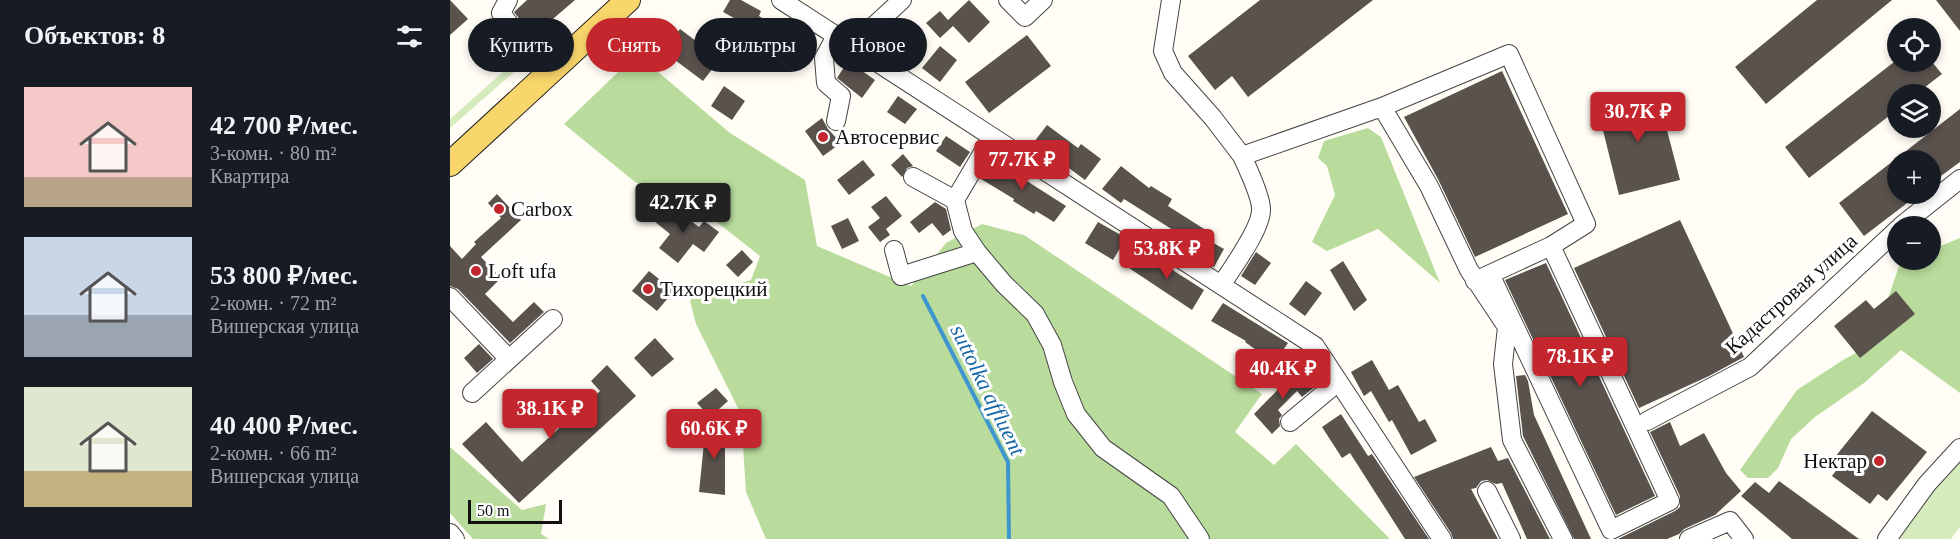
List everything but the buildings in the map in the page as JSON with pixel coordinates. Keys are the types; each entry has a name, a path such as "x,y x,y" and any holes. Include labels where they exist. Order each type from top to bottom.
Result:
{"main road":[{"path":"450,164 628,0"}],"street":[{"path":"508,0 501,13 527,48 550,73"},
{"path":"781,0 829,31"},
{"path":"882,18 902,0"},
{"path":"1008,0 1025,17 1043,0"},
{"path":"1171,0 1163,51 1173,73 1213,118 1242,156 1262,210 1253,235 1222,284"},
{"path":"829,49 824,58 826,83 841,96 836,121"},
{"path":"1242,156 1382,107 1509,54 1586,224 1551,246 1482,277"},
{"path":"892,72 1315,346 1442,539"},
{"path":"1382,107 1482,277 1611,530 1670,501 1551,246"},
{"path":"992,137 955,200 963,231 1004,284 1035,314 1052,345 1076,414 1103,448 1171,496 1200,539"},
{"path":"913,177 955,200"},
{"name":"Кадастровая улица","path":"1914,216 1960,179"},
{"name":"Кадастровая улица","path":"1647,421 1750,367 1887,239"},
{"path":"894,250 901,276 977,252"},
{"path":"1482,277 1507,327 1503,364 1512,440 1563,539"},
{"path":"450,297 509,359"},
{"path":"472,393 553,319"},
{"path":"1290,422 1338,382"},
{"path":"1887,539 1927,484 1960,448"},
{"path":"1487,491 1511,539"},
{"path":"1689,539 1730,521 1744,539"},
{"path":"450,533 455,539"}],"green space":[{"path":"503,72 514,72 450,128 450,119"},
{"path":"618,72 658,72 730,133 805,180 817,246 911,286 946,243 982,224 1024,235 1262,394 1235,432 1274,465 1296,444 1390,539 766,539 746,492 741,414 696,324 690,301 701,284 724,288 751,280 760,256 699,208 635,182 564,124"},
{"path":"1368,128 1381,137 1440,283 1378,229 1327,251 1312,242 1335,195 1327,166 1318,158 1324,141"},
{"path":"1960,238 1960,393 1901,350 1864,383 1815,417 1791,439 1778,468 1768,478 1748,478 1740,470 1797,390 1843,360 1883,338 1882,316 1898,270 1941,270 1941,246"},
{"path":"450,447 522,510 546,504 541,534 549,539 473,539 450,513"},
{"path":"1960,461 1960,527 1951,539 1892,539"}],"waterway":[{"name":"suttolka affluent","path":"923,296 1008,462 1009,539"}],"place":[{"name":"Автосервис","path":"823,137"},
{"name":"Carbox","path":"499,209"},
{"name":"Loft ufa","path":"476,271"},
{"name":"Тихорецкий","path":"648,289"},
{"name":"Нектар","path":"1879,461"}]}
